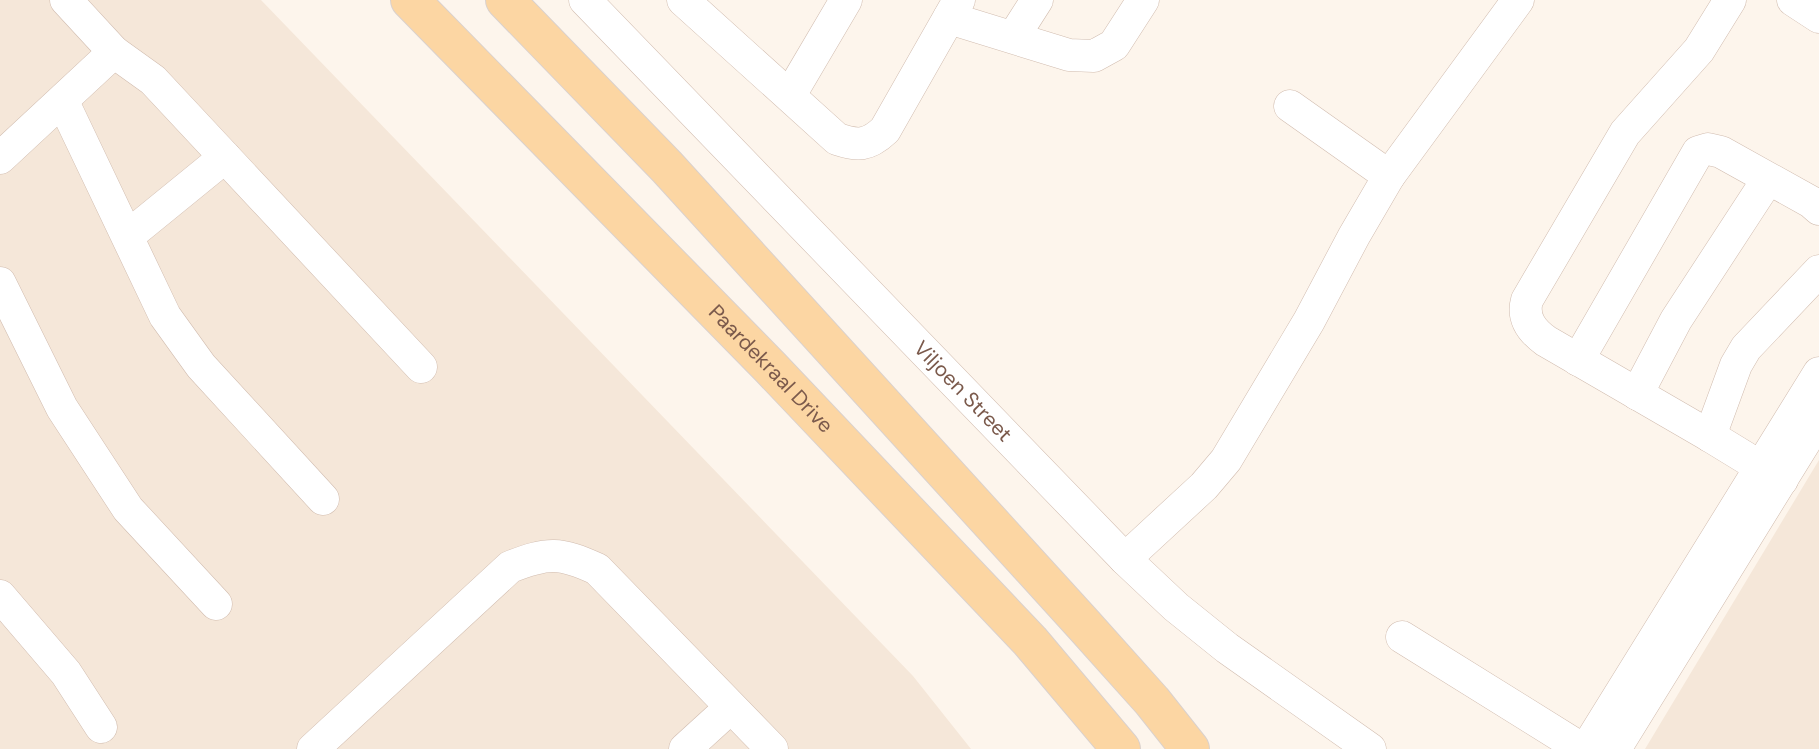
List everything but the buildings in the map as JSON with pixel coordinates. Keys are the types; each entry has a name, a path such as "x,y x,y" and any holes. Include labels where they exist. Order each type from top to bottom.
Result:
{"main road":[{"name":"Paardekraal Drive","path":"410,0 770,367 1030,641 1121,749"},
{"path":"447,0 706,280 770,367"},
{"path":"505,0 667,167 1083,624 1152,701 1190,749"}],"street":[{"path":"66,0 114,52 153,80 421,367"},
{"name":"Viljoen Street","path":"585,0 1125,559 1176,607 1227,648 1370,749"},
{"path":"683,0 837,139 855,144 874,141 885,131 954,9 1014,36 1069,55 1094,56 1114,45 1143,0"},
{"path":"790,95 846,0"},
{"path":"1014,36 1037,0"},
{"path":"1125,559 1204,486 1226,460 1309,321 1389,176 1518,0"},
{"path":"1730,0 1699,50 1625,133 1527,300 1526,314 1535,333 1771,474"},
{"path":"1793,0 1819,17"},
{"path":"0,158 114,52"},
{"path":"63,102 165,316 201,366 323,499"},
{"path":"1290,106 1389,176"},
{"path":"1577,359 1698,152 1715,149 1816,201"},
{"path":"128,236 225,158"},
{"path":"1637,394 1676,320 1769,179"},
{"path":"1710,436 1736,365 1746,348 1819,271"},
{"path":"0,283 62,408 128,509 216,604"},
{"path":"1615,749 1771,474 1819,373"},
{"path":"1402,637 1584,749 1771,474 1819,419"},
{"path":"313,749 510,567 538,556 570,557 597,569 772,749"},
{"path":"0,596 66,673 101,727"},
{"path":"685,749 730,708"}],"shaded area":[{"path":"0,0 261,0 913,676 971,749 0,749"},
{"path":"1819,460 1819,749 1645,749"}]}
